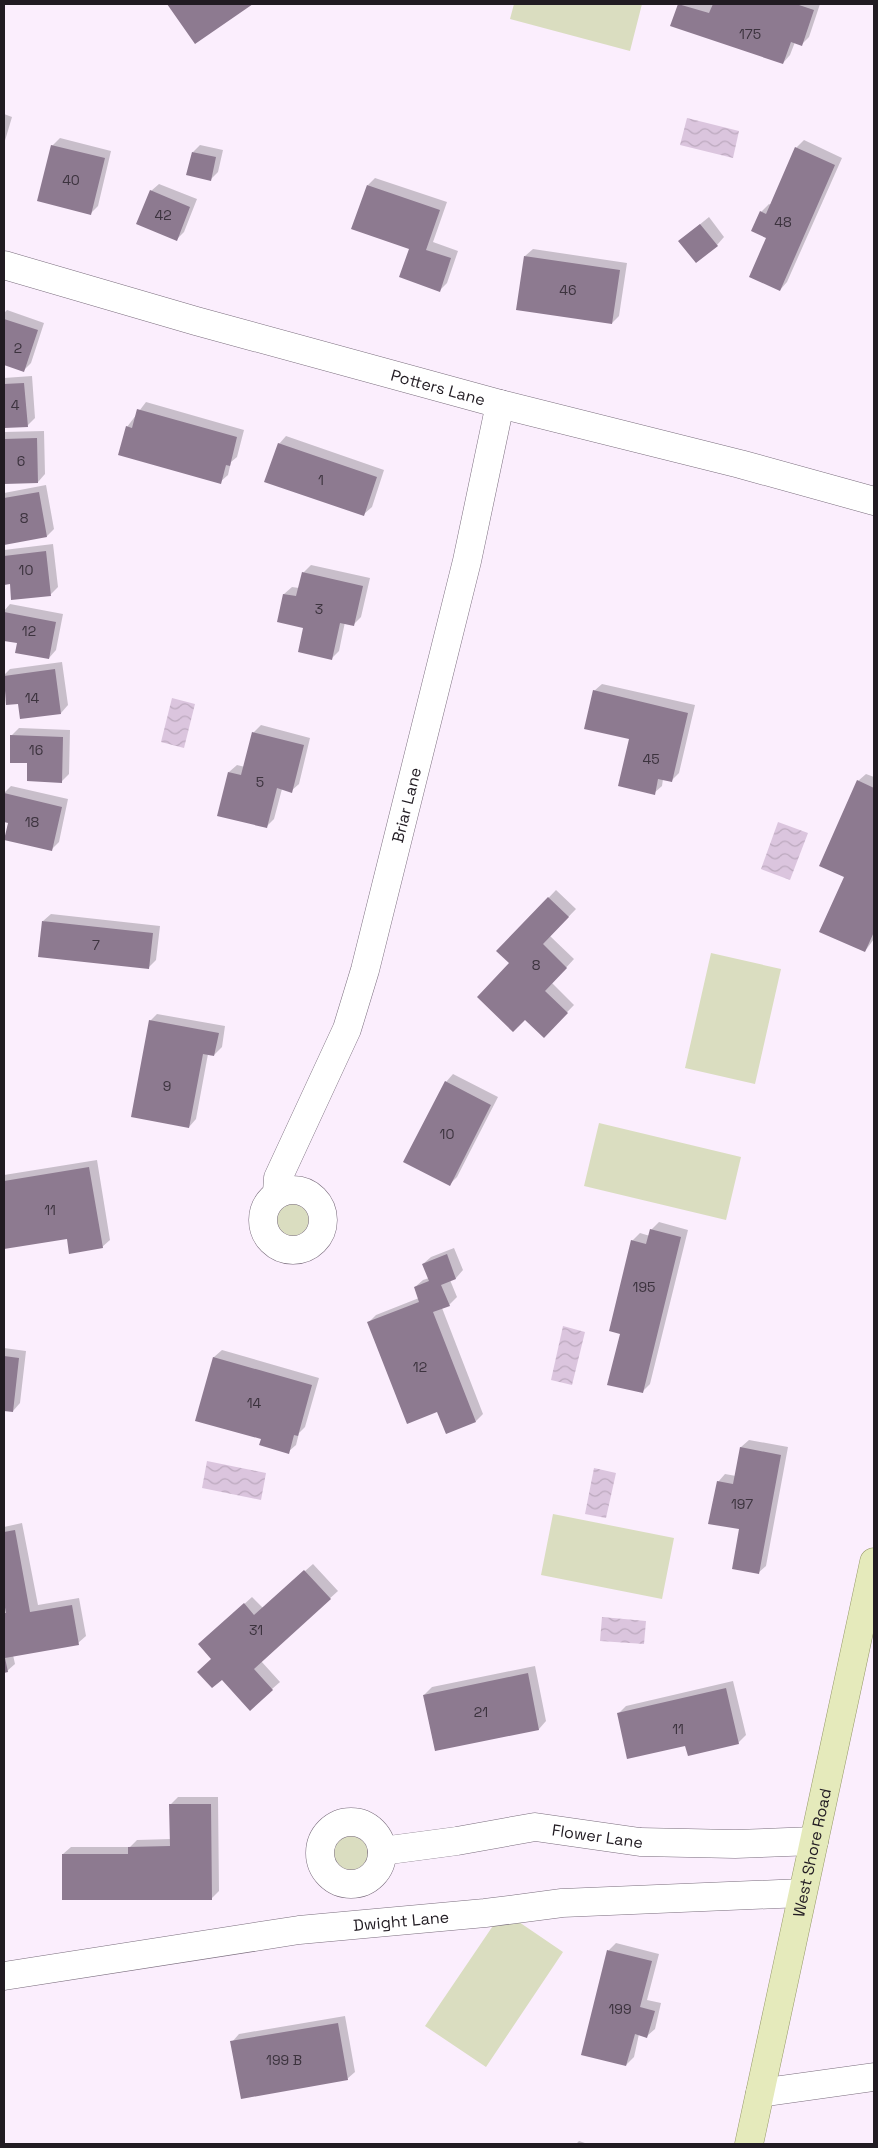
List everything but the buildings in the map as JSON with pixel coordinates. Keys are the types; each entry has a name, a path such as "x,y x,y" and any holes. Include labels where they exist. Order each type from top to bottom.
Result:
{"main road":[{"name":"West Shore Road","path":"749,2144 874,1562"}],"street":[{"name":"Potters Lane","path":"4,265 196,321 500,404 740,464 874,501"},
{"name":"Briar Lane","path":"277,1193 278,1178 347,1029 365,970 467,561 500,404"},
{"name":"Flower Lane","path":"382,1850 457,1841 535,1827 640,1842 735,1844 814,1841"},
{"name":"Dwight Lane","path":"4,1976 299,1930 485,1913 562,1903 802,1893"},
{"path":"760,2093 874,2077"}],"green space":[{"path":"514,4 642,4 630,51 510,19"},
{"path":"711,953 781,969 755,1084 685,1068"},
{"path":"599,1123 741,1157 726,1220 584,1186"},
{"path":"288,1196 298,1196 312,1206 316,1219 312,1232 306,1238 298,1242 288,1242 274,1232 270,1224 270,1214 280,1200"},
{"path":"553,1514 674,1538 662,1599 541,1575"},
{"path":"347,1830 357,1830 371,1840 375,1853 371,1866 365,1872 357,1876 347,1876 333,1866 329,1858 329,1848 339,1834"},
{"path":"503,1911 563,1952 486,2067 425,2026"}],"water":[{"path":"687,118 739,131 733,158 680,145"},
{"path":"172,698 195,704 184,748 161,742"},
{"path":"778,822 808,833 790,880 761,869"},
{"path":"563,1326 585,1332 572,1385 551,1380"},
{"path":"207,1461 266,1473 261,1500 202,1488"},
{"path":"594,1468 616,1473 606,1518 585,1514"},
{"path":"602,1617 646,1621 644,1644 600,1641"}]}
